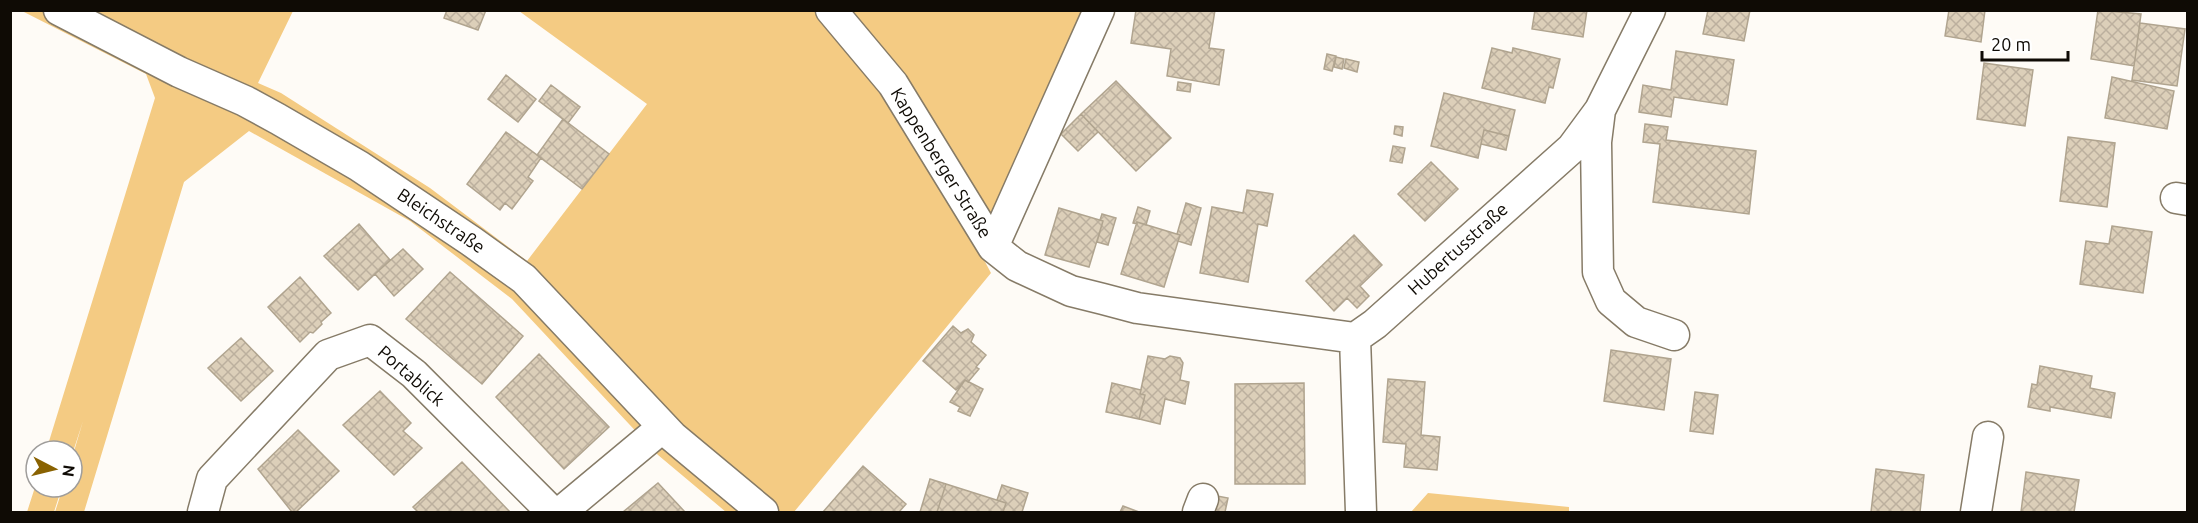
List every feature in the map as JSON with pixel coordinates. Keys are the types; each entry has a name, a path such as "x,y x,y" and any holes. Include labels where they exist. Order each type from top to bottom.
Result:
{"street":[{"name":"Bleichstraße","path":"59,10 179,72 245,101 278,119 359,166 471,241 524,279 663,427 763,513"},
{"name":"Kappenberger Straße","path":"831,10 892,84 993,247 1017,266 1071,291 1137,308 1355,338"},
{"path":"993,247 1099,10"},
{"name":"Hubertusstraße","path":"1355,338 1375,324 1572,147 1600,110 1650,10"},
{"path":"1600,110 1596,142 1598,272 1611,301 1636,322 1674,335"},
{"path":"1355,338 1361,513"},
{"name":"Portablick","path":"203,513 212,478 328,355 370,340 414,374 552,513"},
{"path":"561,513 663,427"},
{"path":"1976,513 1988,437"}],"shaded area":[{"path":"22,11 293,11 258,83 281,93 430,188 527,261 647,104 519,11 1090,11 983,258 991,273 794,512 726,512 658,455 512,299 410,221 249,131 184,182 84,512 55,512 59,499 84,499 84,439 78,439 83,421 77,439 50,439 155,98 146,74"},
{"path":"1428,493 1569,507 1569,512 1411,512"},
{"path":"31,499 58,499 54,512 27,512"}],"building":[{"path":"447,10 486,10 478,30 444,18"},
{"path":"1136,10 1215,10 1209,48 1224,50 1219,85 1167,76 1171,49 1131,43"},
{"path":"1535,10 1587,10 1583,37 1532,29"},
{"path":"1708,10 1750,10 1744,41 1703,34"},
{"path":"1949,10 1985,10 1981,42 1945,36"},
{"path":"2098,10 2141,14 2134,66 2091,59"},
{"path":"2140,23 2185,29 2177,86 2132,80"},
{"path":"1492,48 1512,53 1513,48 1560,59 1553,88 1549,87 1545,103 1482,88"},
{"path":"1676,51 1734,60 1727,105 1674,97 1671,117 1639,112 1643,85 1671,90"},
{"path":"1327,54 1336,56 1332,71 1324,69"},
{"path":"1336,57 1344,59 1342,69 1334,67"},
{"path":"1346,59 1359,62 1357,72 1344,68"},
{"path":"1984,63 2033,70 2025,126 1977,119"},
{"path":"506,75 536,99 518,122 488,99"},
{"path":"2112,77 2174,91 2167,129 2105,118"},
{"path":"1116,81 1171,138 1136,171 1081,114"},
{"path":"1178,82 1191,84 1190,92 1177,90"},
{"path":"551,85 580,107 568,123 539,101"},
{"path":"1444,93 1515,110 1509,136 1484,130 1478,158 1431,146"},
{"path":"1081,114 1098,132 1078,151 1061,134"},
{"path":"563,119 609,154 582,189 537,155"},
{"path":"1645,124 1668,127 1666,140 1756,151 1749,214 1653,202 1660,144 1643,142"},
{"path":"1395,126 1403,127 1402,136 1394,134"},
{"path":"1484,130 1509,136 1506,150 1481,144"},
{"path":"506,132 541,158 528,177 533,181 512,209 505,203 500,210 467,184"},
{"path":"2068,137 2115,143 2107,207 2060,201"},
{"path":"1393,146 1405,148 1402,163 1390,161"},
{"path":"1431,162 1458,189 1425,221 1398,194"},
{"path":"1247,190 1273,194 1267,226 1258,224 1248,282 1200,273 1212,207 1243,213"},
{"path":"1186,203 1201,208 1191,245 1178,241 1180,235 1177,234"},
{"path":"1138,207 1150,211 1146,225 1133,223"},
{"path":"1059,208 1103,221 1089,267 1045,255"},
{"path":"1102,214 1116,218 1108,245 1097,242 1103,221 1100,220"},
{"path":"1137,222 1180,235 1164,287 1121,274"},
{"path":"359,224 390,260 358,290 324,256"},
{"path":"2112,226 2152,232 2143,293 2080,284 2086,241 2109,244"},
{"path":"1354,235 1382,265 1360,286 1369,296 1357,308 1347,298 1334,311 1306,281"},
{"path":"403,249 423,269 394,296 375,274"},
{"path":"450,272 523,336 482,384 406,319"},
{"path":"300,277 331,313 313,333 310,332 300,342 268,307"},
{"path":"953,326 961,333 968,329 974,335 971,342 986,355 976,367 979,369 968,382 965,380 956,390 923,361"},
{"path":"241,338 273,371 241,401 208,368"},
{"path":"1611,350 1671,359 1664,410 1604,401"},
{"path":"539,354 609,427 564,469 496,397"},
{"path":"1148,356 1165,359 1170,356 1180,358 1183,363 1180,380 1189,382 1185,404 1165,399 1160,424 1139,419 1145,395 1140,394"},
{"path":"2040,366 2092,376 2090,388 2115,393 2111,418 2050,407 2050,411 2028,407 2032,384 2037,385"},
{"path":"1388,379 1425,382 1421,435 1440,437 1437,470 1404,467 1406,444 1383,442"},
{"path":"965,380 983,389 970,416 958,411 960,407 950,402"},
{"path":"1112,383 1141,390 1140,394 1145,395 1139,419 1106,412"},
{"path":"1304,383 1305,484 1235,484 1235,384"},
{"path":"380,391 411,423 403,431 422,448 394,475 343,425"},
{"path":"1695,392 1718,395 1713,434 1690,431"},
{"path":"298,430 339,471 296,512 292,512 258,469"},
{"path":"462,462 508,512 418,512 413,507"},
{"path":"863,466 906,504 899,512 823,512"},
{"path":"1876,469 1924,475 1920,512 1871,512"},
{"path":"2026,472 2079,480 2074,512 2021,512"},
{"path":"930,479 946,484 937,512 920,512"},
{"path":"658,483 685,512 623,512"},
{"path":"946,484 1006,503 1003,512 937,512"},
{"path":"1002,485 1028,493 1022,512 1003,512 1006,503 997,500"},
{"path":"1212,495 1228,498 1225,512 1211,512"},
{"path":"1123,506 1139,512 1120,512"}]}
